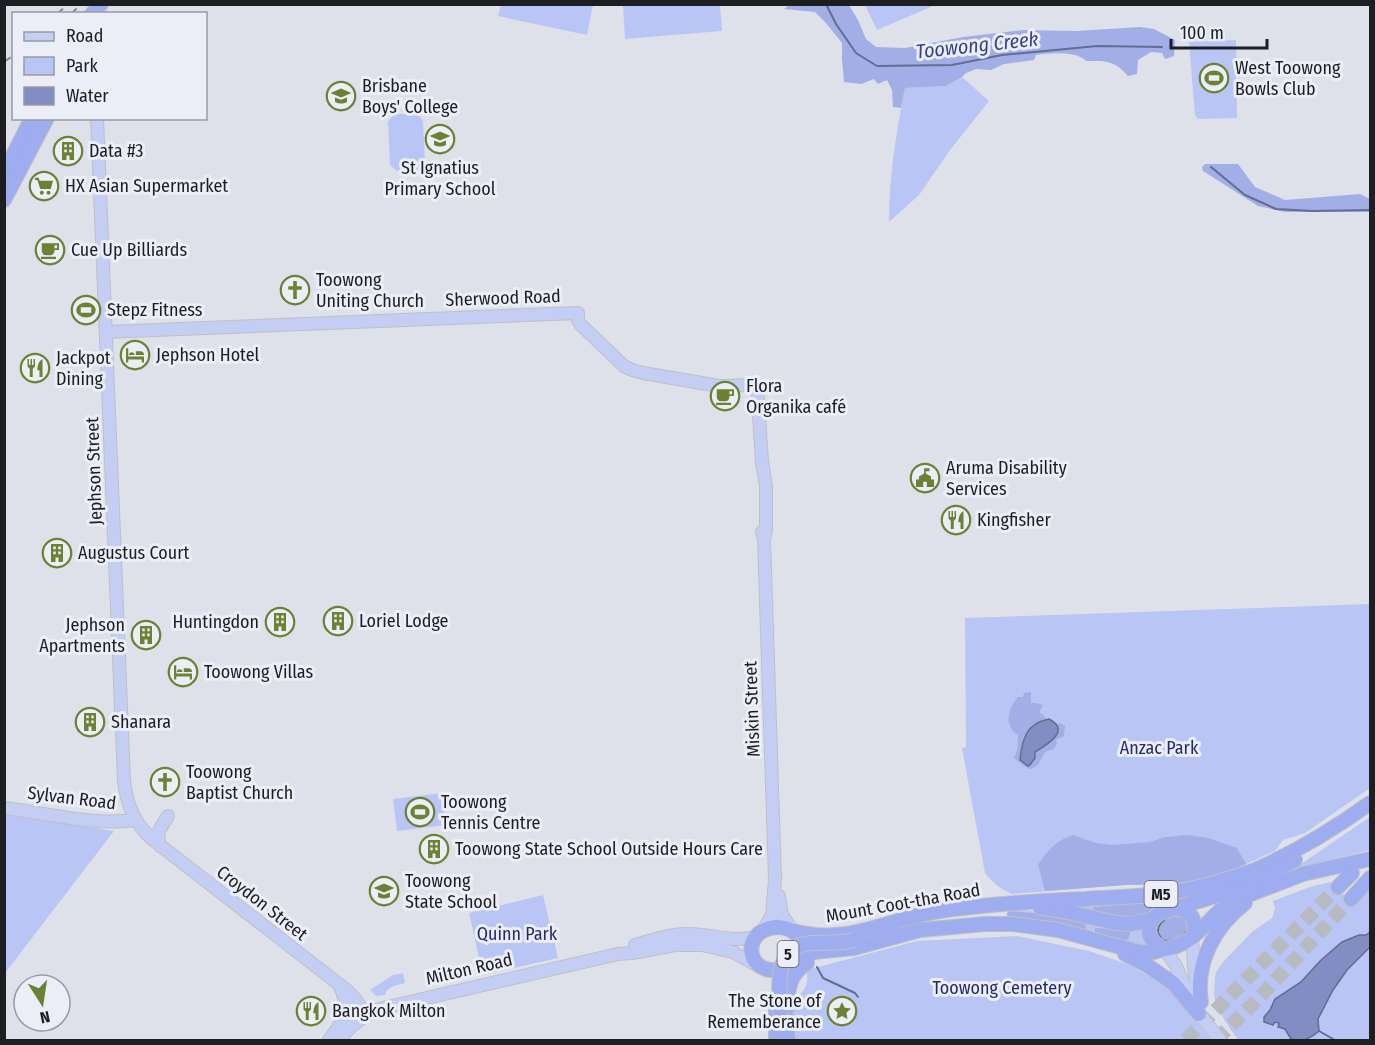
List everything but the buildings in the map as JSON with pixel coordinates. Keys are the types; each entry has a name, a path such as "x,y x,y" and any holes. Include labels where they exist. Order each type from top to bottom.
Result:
{"highway":[{"path":"4,172 31,120"},
{"path":"4,200 46,120"},
{"path":"1165,949 1155,944 1150,936 1149,928 1157,915 1166,910 1224,894 1258,881 1315,848 1339,825 1371,803"},
{"name":"M5","path":"1021,903 1171,892 1303,874 1371,859"},
{"path":"1338,887 1352,873"},
{"path":"1351,899 1371,878"},
{"path":"1200,1008 1200,976 1210,945 1258,881"},
{"name":"M5","path":"1193,937 1258,881"},
{"path":"1021,903 1116,923 1130,924 1152,920"},
{"name":"Mount Coot-tha Road","path":"792,931 814,936 843,935 937,911 1021,903"},
{"name":"5","path":"788,1041 779,974 788,954 797,947 806,944 859,943 968,907"},
{"path":"1166,910 1181,909 1190,914 1195,924 1193,937"},
{"name":"Mount Coot-tha Road","path":"794,962 817,951 920,930 973,925 1029,925 1058,930 1139,952 1165,949"},
{"path":"776,1041 775,986 772,978 754,960 752,944 759,933 777,927 792,931 799,937 801,945 786,975 783,1016"},
{"name":"5","path":"1165,949 1180,945 1193,937"},
{"path":"1102,942 1145,964 1168,979 1200,1008"},
{"path":"764,969 781,969 794,962"},
{"name":"5","path":"782,1041 783,1016"}],"main road":[{"name":"Jephson Street","path":"97,120 124,780 128,803 135,820"},
{"name":"Sherwood Road","path":"106,332 578,313 580,324 620,362 632,370 719,386 758,385"},
{"name":"Miskin Street","path":"758,385 762,462 759,469 764,539 775,879 772,915 759,933"},
{"name":"Sylvan Road","path":"4,808 92,821 135,820"},
{"path":"160,846 159,828 168,816"},
{"name":"Croydon Street","path":"135,820 145,833 160,846 355,998 366,1015"},
{"name":"Miskin Street","path":"775,879 782,914 792,931"},
{"name":"Milton Road","path":"618,954 629,947 675,934 738,939 759,933"},
{"path":"1193,937 1194,974 1200,1008"},
{"name":"Milton Road","path":"339,1041 351,1026 379,1009 618,954 675,945 702,945 733,952 764,969"},
{"path":"1165,949 1176,966 1191,1000 1200,1008 1216,1035"},
{"path":"329,1041 342,1023 346,1012 344,996 339,985"}],"green space":[{"path":"501,4 593,5 587,35 498,16"},
{"path":"932,4 933,6 877,30 865,5"},
{"path":"623,5 720,5 722,31 625,39"},
{"name":"West Toowong Bowls Club","path":"1236,40 1237,118 1198,119 1195,115 1189,42"},
{"path":"962,77 989,101 950,150 919,195 889,222 890,188 905,88 946,86"},
{"path":"394,114 418,114 423,121 425,162 418,170 397,171 390,165 388,122"},
{"name":"Anzac Park","path":"1370,604 1370,788 1305,833 1283,840 1275,851 1220,876 1172,884 1125,885 1012,894 997,885 985,873 962,748 966,747 965,618"},
{"path":"442,793 446,825 397,831 393,799"},
{"path":"5,814 114,831 5,973"},
{"path":"1370,817 1370,850 1299,868 1298,866"},
{"path":"1330,882 1354,904 1370,887 1370,1040 1238,1040 1216,1004 1214,995 1216,972 1252,932 1272,918 1275,908 1273,901"},
{"path":"1215,888 1141,920 1059,905"},
{"name":"Quinn Park","path":"543,895 558,958 483,975 469,913"},
{"path":"1009,908 1144,925 1150,946 1149,948 1011,918 1006,915"},
{"name":"Toowong Cemetery","path":"1017,936 1089,951 1130,965 1172,990 1211,1040 795,1040 793,1000 805,987 807,970 917,941"},
{"path":"403,973 405,983 390,988 385,995 376,996 370,990 393,975"}],"shaded area":[{"path":"849,5 866,39 876,47 905,48 963,37 1023,30 1076,31 1140,27 1154,29 1175,40 1174,56 1165,59 1162,53 1151,52 1138,60 1137,74 1128,76 1109,62 1086,61 1069,54 1036,55 1034,60 1004,64 991,70 976,69 946,86 905,88 901,108 893,107 892,90 887,80 878,84 874,79 861,84 844,82 842,43 815,12 784,9 788,6"},
{"path":"1205,164 1238,164 1255,187 1285,200 1360,194 1370,199 1370,212 1285,212 1258,206 1203,171 1202,167"},
{"path":"1031,692 1031,703 1043,705 1039,712 1046,719 1041,720 1024,736 1020,760 1039,749 1057,728 1056,725 1060,723 1065,726 1064,736 1056,740 1054,749 1045,752 1037,765 1028,769 1014,758 1018,735 1010,727 1009,717 1018,697"},
{"path":"1073,835 1096,843 1113,845 1150,842 1165,837 1187,835 1208,838 1237,848 1246,864 1220,876 1172,884 1045,891 1038,865 1052,847"},
{"path":"1154,902 1155,905 1147,914 1123,920 1092,911 1094,907"},
{"path":"1009,911 1045,914 1083,923 1086,929 1085,931 1012,917 1007,915"},
{"path":"1175,916 1186,920 1187,929 1180,938 1168,941 1162,939 1158,934 1159,925"},
{"path":"1095,928 1129,930 1130,936 1123,943 1095,934"}],"water":[{"path":"1049,719 1058,728 1058,733 1050,742 1035,752 1035,758 1028,766 1020,760 1024,739 1035,724"},
{"path":"1370,932 1370,947 1347,970 1333,990 1318,1019 1319,1031 1306,1039 1295,1040 1291,1039 1285,1029 1278,1027 1279,1023 1275,1022 1273,1025 1264,1022 1264,1017 1275,999 1301,982 1342,942"}],"waterway":[{"name":"Toowong Creek","path":"826,4 836,24 856,53 877,66 952,65 1002,55 1097,46 1162,47"},
{"name":"Toowong Creek","path":"1211,167 1245,195 1276,209 1370,210"},
{"path":"1177,915 1188,922 1186,932 1176,939 1162,940 1158,933 1159,926 1166,919 1177,915"},
{"path":"817,967 823,978 855,993 858,997"},
{"path":"1319,1031 1333,1039"}],"tunnel":[{"path":"1186,1040 1338,887"},
{"path":"1216,1040 1254,1003 1351,899"}],"railway":[{"path":"59,12 68,4"},
{"path":"73,12 81,4"},
{"path":"4,62 12,56"}],"place":[{"name":"West Toowong Bowls Club","path":"1214,78"},
{"name":"Brisbane Boys' College","path":"341,96"},
{"name":"St Ignatius Primary School","path":"440,139"},
{"name":"Data #3","path":"68,151"},
{"name":"HX Asian Supermarket","path":"44,186"},
{"name":"Cue Up Billiards","path":"50,250"},
{"name":"Toowong Uniting Church","path":"295,290"},
{"name":"Stepz Fitness","path":"86,310"},
{"name":"Jephson Hotel","path":"135,355"},
{"name":"Jackpot Dining","path":"35,368"},
{"name":"Flora Organika café","path":"725,396"},
{"name":"Aruma Disability Services","path":"925,478"},
{"name":"Kingfisher","path":"956,520"},
{"name":"Augustus Court","path":"57,553"},
{"name":"Loriel Lodge","path":"338,621"},
{"name":"Huntingdon","path":"280,622"},
{"name":"Jephson Apartments","path":"146,635"},
{"name":"Toowong Villas","path":"183,672"},
{"name":"Shanara","path":"90,722"},
{"name":"Toowong Baptist Church","path":"165,782"},
{"name":"Toowong Tennis Centre","path":"420,812"},
{"name":"Toowong State School Outside Hours Care","path":"434,849"},
{"name":"Toowong State School","path":"384,891"},
{"name":"Bangkok Milton","path":"311,1011"},
{"name":"The Stone of Rememberance","path":"842,1011"}]}
